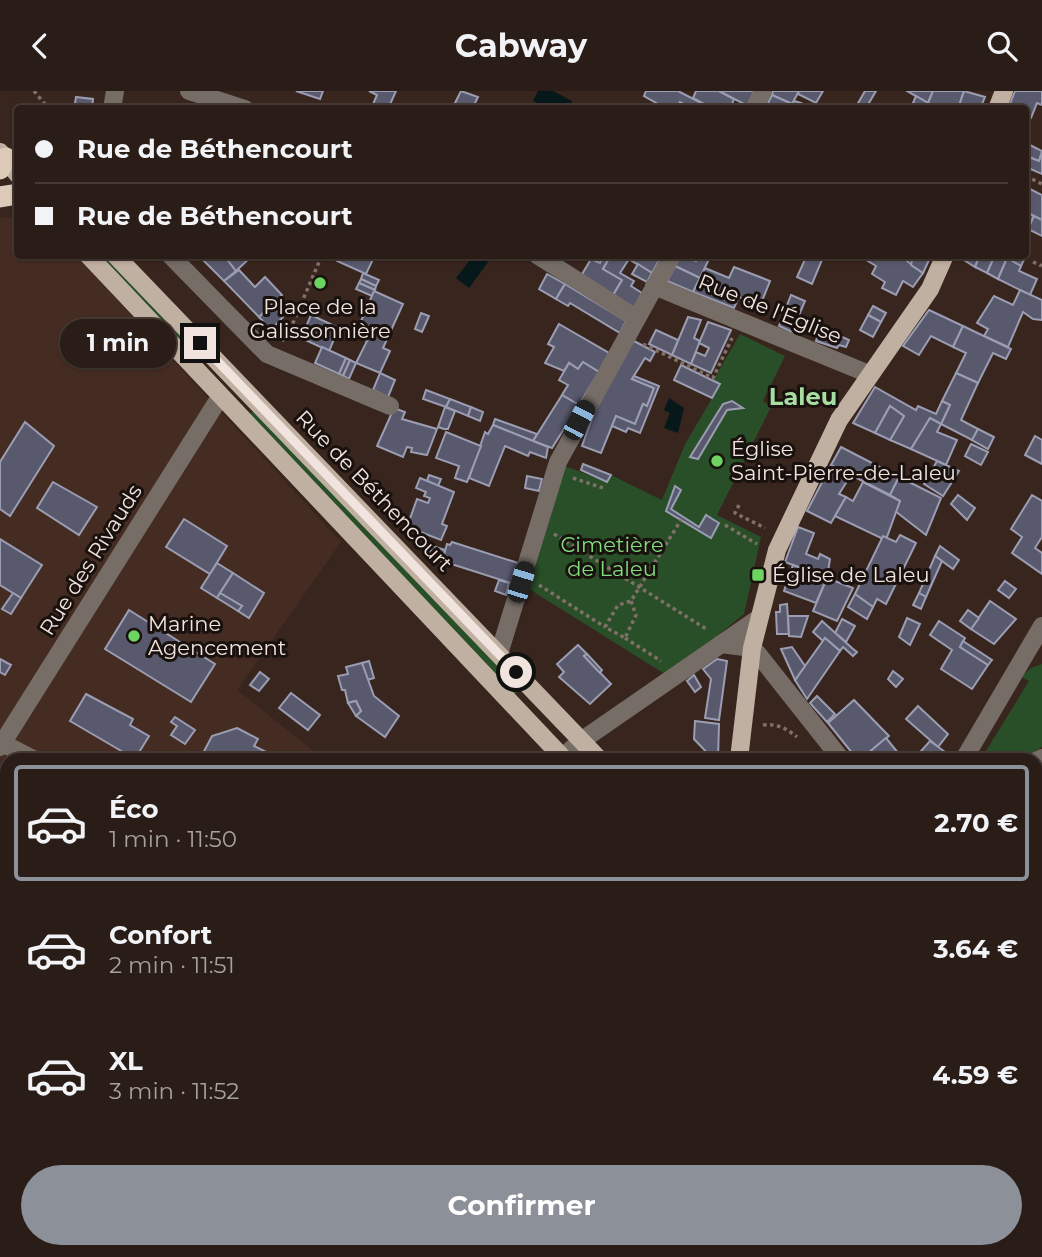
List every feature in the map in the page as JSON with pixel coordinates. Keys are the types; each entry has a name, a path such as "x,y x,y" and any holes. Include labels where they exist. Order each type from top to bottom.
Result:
{"main road":[{"path":"92,259 556,753"},
{"name":"Rue de Béthencourt","path":"119,259 593,753"},
{"path":"740,753 752,649 777,550 839,420 930,289 943,259"}],"street":[{"path":"189,91 233,105"},
{"path":"174,259 267,354 390,406"},
{"path":"543,259 636,318"},
{"path":"499,654 558,461 670,259"},
{"name":"Rue de l'Église","path":"654,286 869,374"},
{"name":"Rue des Rivauds","path":"1,744 220,397"},
{"path":"568,753 581,741 758,618"},
{"path":"968,753 1040,637"},
{"path":"721,644 752,649 836,753"},
{"path":"1,744 20,753"}],"path":[{"path":"34,91 46,105"},
{"path":"267,354 287,337 320,259"},
{"path":"1032,262 1042,266"},
{"path":"625,336 713,378 740,320"},
{"path":"567,488 570,477 603,488"},
{"path":"739,505 735,513 755,523"},
{"path":"606,627 618,605 631,601 681,520"},
{"path":"550,546 557,522"},
{"path":"725,526 757,543 754,557"},
{"path":"554,534 717,636 721,644"},
{"path":"543,572 539,585 669,667"},
{"path":"625,638 636,615 631,601"},
{"path":"742,732 772,724 788,730 800,740"}],"shaded area":[{"path":"538,91 553,91 572,101 571,105 541,105 533,101"},
{"path":"14,216 14,259 80,259 341,542 237,690 316,753 0,753 0,218"},
{"path":"471,259 490,259 469,288 456,278"},
{"path":"669,398 684,408 678,433 664,428 670,413 664,410"}],"green space":[{"path":"98,259 111,259 190,341 183,348"},
{"name":"Cimetière de Laleu","path":"740,334 785,356 763,401 771,407 717,515 761,537 744,614 668,676 529,589 565,466 607,482 611,475 662,500 685,444 720,385 713,381"},
{"path":"256,408 522,688 513,696 247,417"},
{"path":"1042,664 1042,747 1032,753 985,753 1029,681 1021,677 1031,668"}],"building":[{"path":"296,91 323,91 320,99"},
{"path":"369,91 396,91 390,105 373,105 377,95"},
{"path":"461,91 478,97 474,105 454,105"},
{"path":"646,91 678,91 705,105 685,105 680,102 679,105 660,105 644,96"},
{"path":"696,91 719,91 734,99 732,105 706,105 693,98"},
{"path":"719,91 757,91 751,105"},
{"path":"773,91 799,91 792,104 772,95"},
{"path":"799,91 823,91 816,103 798,94"},
{"path":"865,91 876,91 868,105 857,105"},
{"path":"907,91 933,91 928,103"},
{"path":"933,91 964,91 959,105 928,103"},
{"path":"964,91 985,97 982,105 959,105"},
{"path":"1015,91 1042,91 1042,105 1037,103 1031,118 1029,105 1010,105"},
{"path":"772,95 792,104 794,101 805,105 767,105"},
{"path":"916,96 928,103 918,105 913,103"},
{"path":"76,97 93,99 92,105 75,105"},
{"path":"1029,144 1042,151 1039,161 1029,157"},
{"path":"1042,154 1042,174 1029,168 1029,157 1039,161"},
{"path":"1029,188 1042,195 1042,220 1029,214"},
{"path":"1029,214 1034,216 1029,227"},
{"path":"1034,216 1042,220 1042,236 1029,230"},
{"path":"227,259 236,271 224,281 203,260"},
{"path":"227,259 249,259 236,271"},
{"path":"338,259 373,259 366,274"},
{"path":"591,259 600,263 602,259 609,259 603,269 622,280 612,297 581,276"},
{"path":"609,259 629,259 620,273 634,281 631,286 642,293 633,310 612,297 622,280 603,269"},
{"path":"629,259 660,259 652,273"},
{"path":"679,259 709,259 700,278 675,266"},
{"path":"805,259 822,259 812,284 797,277"},
{"path":"865,259 904,259 923,273 913,287 903,281 896,295 882,288 885,282 872,274 876,266"},
{"path":"912,259 929,260 923,273 911,265"},
{"path":"962,259 978,259 975,267"},
{"path":"978,259 993,259 987,273 975,267"},
{"path":"993,259 1007,259 998,279 987,273"},
{"path":"1009,259 1024,259 1021,266"},
{"path":"1009,259 1021,266 1019,271 1037,279 1030,295 998,279"},
{"path":"638,264 652,273 647,282 632,274"},
{"path":"675,266 700,278 693,292 667,281"},
{"path":"734,267 770,281 760,306 739,297 734,308 693,292 705,268 729,278"},
{"path":"239,270 255,287 265,277 282,295 259,317 224,281"},
{"path":"363,273 379,280 376,286 361,279"},
{"path":"547,274 565,284 556,299 539,289"},
{"path":"361,279 376,286 375,290 359,283"},
{"path":"359,283 375,290 372,296 356,289"},
{"path":"565,284 626,321 620,333 570,303 568,306 556,299"},
{"path":"1020,290 1042,300 1042,320 1033,319 1023,312 1008,347 984,336 988,329 977,323 994,296 1013,305"},
{"path":"374,291 403,304 383,348 390,351 380,373 356,363 367,341 355,335"},
{"path":"791,295 805,301 792,332 779,326"},
{"path":"272,305 283,317 271,330 259,317"},
{"path":"873,306 886,313 881,322 868,315"},
{"path":"929,310 963,326 953,347 931,336 919,355 903,346"},
{"path":"421,313 429,316 422,332 415,329"},
{"path":"311,315 339,328 329,351 301,338"},
{"path":"868,315 881,322 873,337 860,330"},
{"path":"688,317 701,320 694,338 700,341 691,364 672,355"},
{"path":"708,322 731,330 711,373 691,364 696,352 705,356 709,348 699,343"},
{"path":"559,324 609,353 599,372 583,362 578,369 569,363 564,371 545,363 554,347 548,344"},
{"path":"963,326 1011,349 1006,359 993,353 978,383 956,373 966,353 953,347"},
{"path":"820,327 849,340 846,347 839,345 837,348 816,341"},
{"path":"656,330 678,340 672,355 649,344"},
{"path":"632,340 655,352 650,361 645,358 632,379 654,388 647,406 643,404 635,424 616,416 601,453 582,446 604,385"},
{"path":"322,347 346,358 339,374 315,363"},
{"path":"346,358 350,360 343,376 339,374"},
{"path":"350,360 356,363 349,379 343,376"},
{"path":"583,362 599,372 579,405 562,395 568,385 559,380 569,363 578,369"},
{"path":"681,365 720,384 712,398 674,380"},
{"path":"380,373 395,380 388,397 373,390"},
{"path":"956,373 978,383 961,420 978,429 972,440 941,424 950,405 942,401"},
{"path":"634,376 659,386 640,433 628,428 626,432 612,426 616,416 635,424 643,404 647,406 654,388 632,379"},
{"path":"875,387 916,410 918,406 936,414 942,401 950,405 941,424 930,418 911,449 890,440 904,416 890,406 875,433 853,423"},
{"path":"426,390 450,399 446,407 423,399"},
{"path":"562,395 579,405 552,448 533,441"},
{"path":"450,399 471,407 468,416 446,407"},
{"path":"732,401 743,408 727,410 698,459 690,457 723,404"},
{"path":"890,406 904,416 890,440 875,433"},
{"path":"445,407 455,411 448,429 438,427"},
{"path":"471,407 483,412 480,421 468,416"},
{"path":"394,408 405,412 402,419 437,429 427,455 411,452 412,448 407,447 403,457 377,446"},
{"path":"930,418 941,424 937,432 957,440 946,465 911,449"},
{"path":"495,419 537,434 533,441 493,425"},
{"path":"25,422 54,446 10,516 0,509 0,462"},
{"path":"493,425 548,447 546,458 530,452 528,456 505,446 489,486 469,478 485,432 488,434"},
{"path":"978,429 994,437 988,449 972,440"},
{"path":"446,432 481,446 467,482 455,478 459,466 436,458"},
{"path":"1035,436 1042,440 1042,464 1025,455"},
{"path":"971,444 988,452 981,465 965,456"},
{"path":"841,447 899,477 890,495 831,465"},
{"path":"937,461 959,471 943,496 924,484"},
{"path":"583,464 611,475 607,482 581,470"},
{"path":"830,467 849,478 839,494 846,497 831,523 807,511"},
{"path":"429,475 441,479 438,486 427,481"},
{"path":"527,476 542,479 539,491 525,488"},
{"path":"899,477 941,498 926,535 895,511 900,501 890,495"},
{"path":"420,478 454,492 442,524 447,526 441,540 410,528 408,524 417,499 428,503 430,498 424,496 426,492 416,488"},
{"path":"53,482 97,507 79,535 37,508"},
{"path":"863,482 900,501 887,537 883,539 835,516 846,497 853,501"},
{"path":"675,486 681,490 671,509 699,527 706,515 719,523 711,538 666,511"},
{"path":"958,495 975,508 967,520 951,504"},
{"path":"1032,495 1042,501 1042,537 1035,548 1042,553 1042,574 1012,553 1022,537 1011,529"},
{"path":"184,519 227,546 210,574 166,547"},
{"path":"798,527 814,533 806,554 818,559 820,554 830,559 827,578 785,562"},
{"path":"900,535 916,543 886,604 877,599 873,607 855,594 883,536 896,542"},
{"path":"0,539 42,565 21,598 0,585"},
{"path":"452,542 518,563 511,583 442,561 447,544"},
{"path":"432,546 445,550 442,561 429,557"},
{"path":"940,546 959,560 953,569 935,556"},
{"path":"935,556 942,561 926,597 919,593"},
{"path":"217,563 233,573 217,598 201,588"},
{"path":"793,565 827,578 816,603 784,591"},
{"path":"233,573 264,593 249,618 238,611 242,606 220,593"},
{"path":"827,578 853,588 837,621 813,611"},
{"path":"499,580 509,583 506,595 495,591"},
{"path":"1005,581 1016,589 1009,598 998,590"},
{"path":"13,593 21,598 11,614 2,609"},
{"path":"220,593 242,606 238,611 217,598"},
{"path":"919,593 926,597 921,609 913,605"},
{"path":"855,594 873,607 867,619 848,607"},
{"path":"990,601 1016,619 994,644 971,629"},
{"path":"787,604 789,634 777,634 776,612 780,612 780,605"},
{"path":"129,610 215,664 191,702 105,649"},
{"path":"968,610 979,618 971,629 960,621"},
{"path":"788,616 808,616 801,637 789,636"},
{"path":"907,618 920,624 910,645 899,637"},
{"path":"842,619 855,626 846,642 835,633"},
{"path":"822,621 857,652 853,656 843,647 840,651 825,638 823,641 813,632"},
{"path":"939,621 965,638 960,647 988,665 972,689 941,669 952,650 930,635"},
{"path":"825,638 840,651 807,699 795,680"},
{"path":"963,641 992,660 988,665 960,647"},
{"path":"578,645 587,654 584,656 611,684 590,704 559,677 564,672 557,664"},
{"path":"792,647 805,666 795,680 781,649"},
{"path":"587,654 602,670 600,673 584,656"},
{"path":"0,659 11,665 5,675 0,672"},
{"path":"717,659 727,661 719,720 705,718 711,679 703,669"},
{"path":"369,661 374,678 367,680 362,663"},
{"path":"362,663 374,696 399,716 385,737 356,716 361,711 356,701 348,703 345,690 342,690 338,676 348,674 346,667"},
{"path":"893,671 903,679 896,687 888,679"},
{"path":"260,672 269,679 259,691 250,685"},
{"path":"694,675 701,687 695,692 687,681"},
{"path":"291,693 320,715 308,730 279,708"},
{"path":"86,694 133,719 130,725 149,736 139,753 125,753 70,721"},
{"path":"817,696 835,714 827,722 810,703"},
{"path":"854,700 889,736 868,753 852,753 828,723"},
{"path":"356,701 361,711 356,716 348,703"},
{"path":"918,706 948,734 938,747 906,719"},
{"path":"175,717 195,730 185,744 171,735 177,726 171,722"},
{"path":"695,721 719,724 718,753 707,753 694,739"},
{"path":"237,728 258,739 254,746 268,753 203,753 212,736"},
{"path":"886,738 898,753 868,753"},
{"path":"930,741 946,753 924,753 921,751"}],"place":[{"name":"Place de la Galissonnière","path":"320,283"},
{"name":"Église Saint-Pierre-de-Laleu","path":"717,461"},
{"name":"Église de Laleu","path":"758,575"},
{"name":"Marine Agencement","path":"134,636"}],"district":[{"name":"Laleu","path":"803,397"}],"route":[{"path":"200,343 516,672"}]}
